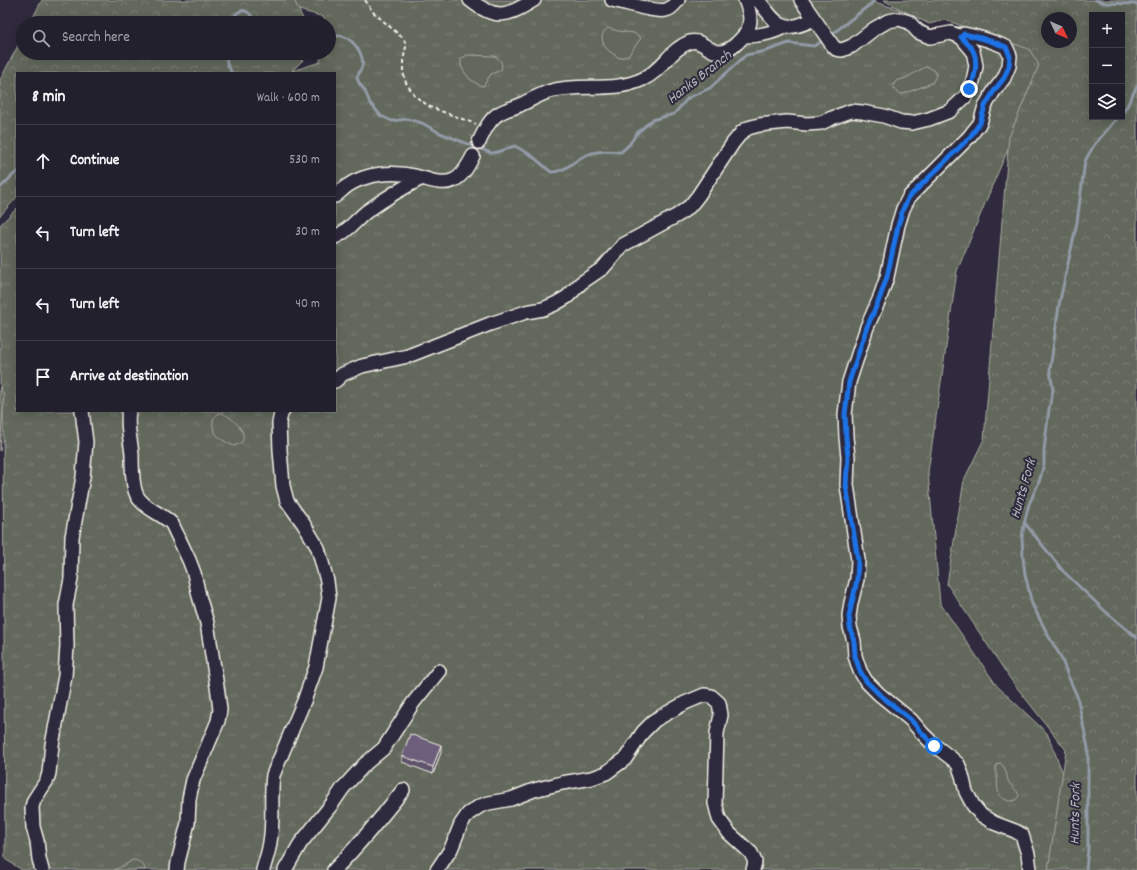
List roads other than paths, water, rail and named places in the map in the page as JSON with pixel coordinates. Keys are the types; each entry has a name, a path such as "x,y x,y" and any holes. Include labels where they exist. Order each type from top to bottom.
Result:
{"lane":[{"path":"470,0 486,11 499,14 519,10 534,0"},
{"path":"612,0 655,10 665,10 674,6 678,0"},
{"path":"482,136 491,121 500,113 550,91 627,84 644,79 654,72 673,52 681,46 693,41 703,44 711,50 719,52 731,48 745,36 748,30 750,20 749,8 745,0"},
{"path":"758,0 778,24 784,27"},
{"path":"336,380 343,374 362,366 408,356 490,324 526,312 543,309 567,297 581,283 603,268 623,245 678,215 690,206 733,143 742,132 748,128 759,125 787,122 807,124 822,123 851,111 884,116 901,122 912,123 929,119 950,110 965,97 973,81 976,66 973,51 961,37 951,33 930,37 918,32 909,22 899,19 888,21 874,29 852,46 842,50 836,49 801,0"},
{"path":"745,36 754,36 784,27 802,24 814,19"},
{"path":"961,37 964,34 994,42 1006,47 1010,56 1009,66 1004,78 985,106 980,123 970,137 909,197 903,209 898,226 887,277 867,327 849,382 845,414 848,457 846,485 858,560 857,580 849,616 854,641 855,656 860,671 866,681 879,694 911,720 934,746 958,764 966,792 973,805 981,815 994,823 1022,835 1028,854 1030,870"},
{"path":"336,195 347,186 359,180 378,174 397,174 422,178 430,181 444,182 455,180 466,169 473,156"},
{"path":"336,236 351,226 364,213 383,200 422,178"},
{"path":"42,870 33,827 32,807 34,800 47,780 49,773 52,745 64,676 67,646 66,605 71,569 72,537 83,477 86,442 82,412"},
{"path":"129,412 129,439 132,452 134,485 137,496 143,504 169,520 189,560 194,573 207,623 220,710 218,722 193,780 189,799 188,823 178,862 178,870"},
{"path":"263,870 270,843 273,775 304,701 316,667 329,598 327,581 318,548 303,523 287,501 283,486 279,423 282,412"},
{"path":"285,870 300,844 343,788 365,764 384,748 413,703 439,671"},
{"path":"437,870 451,849 461,824 468,814 480,806 511,799 534,790 592,778 606,773 625,759 643,732 655,720 685,703 704,695 711,696 719,703 721,715 717,733 715,803 719,819 729,833 751,853 755,862 753,870"},
{"path":"334,870 379,822 403,790"}],"waterway":[{"name":"Hanks Branch","path":"831,35 874,0"},
{"name":"Hanks Branch","path":"1096,0 1105,3 1137,4"},
{"name":"Hanks Branch","path":"234,16 241,11 247,12 251,16"},
{"name":"Hanks Branch","path":"336,36 342,36 350,40 360,52 362,57 362,68 357,78 370,103 381,116 392,121 407,119 422,123 440,133 491,153 515,146 531,155 551,172 566,168 582,157 591,153 604,151 621,152 629,145 637,133 652,120 674,114 688,98 710,88 746,55 766,51 789,43 814,46 824,40"},
{"name":"Hanks Branch","path":"227,60 231,72"},
{"name":"Hunts Fork","path":"1125,109 1137,86"},
{"name":"Hunts Fork","path":"1086,870 1088,849 1088,748 1077,696 1061,657 1032,604 1025,574 1022,537 1029,504 1039,482 1044,464 1044,450 1053,390 1050,370 1059,305 1077,222 1085,161 1094,145 1115,120"},
{"name":"Hanks Branch","path":"0,188 16,173"},
{"path":"1024,522 1063,571 1106,612 1137,638"}]}
